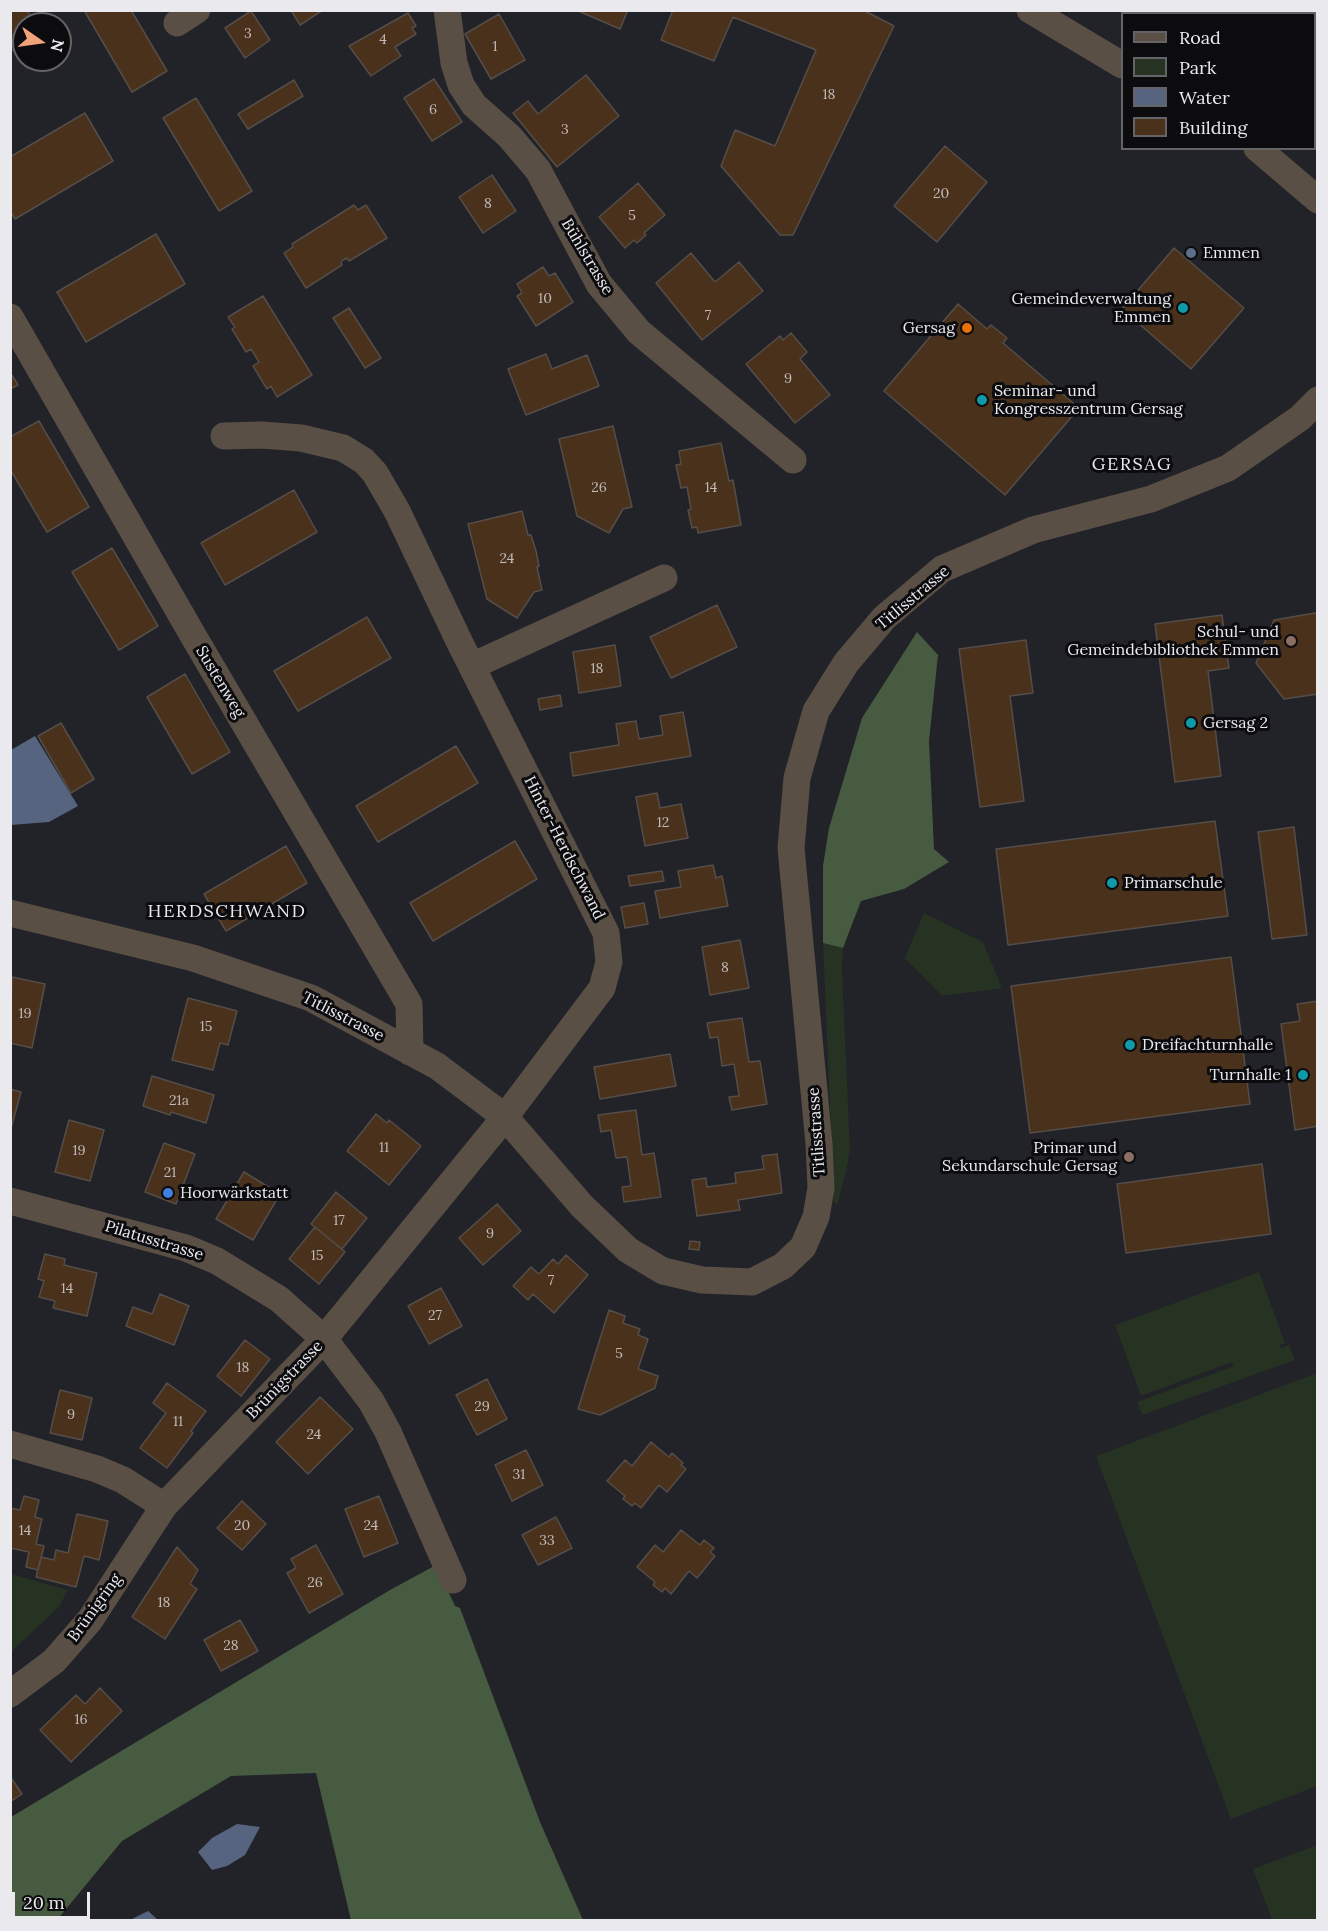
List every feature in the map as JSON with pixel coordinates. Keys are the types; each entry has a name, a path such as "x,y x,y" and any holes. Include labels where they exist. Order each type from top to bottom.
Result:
{"street":[{"name":"Bühlstrasse","path":"447,10 454,63 461,85 474,105 509,136 538,170 598,284 639,332 793,460"},
{"path":"1030,10 1121,64"},
{"path":"1259,150 1317,200"},
{"name":"Sustenweg","path":"10,317 409,1004 410,1052"},
{"name":"Titlisstrasse","path":"10,913 193,958 311,999 437,1066 505,1117 589,1213 628,1250 663,1271 702,1280 752,1282 783,1266 804,1246 816,1217 821,1188 819,1144 791,848 797,778 816,711 846,663 884,618 942,569 1033,530 1151,499 1228,468 1300,418 1317,400"},
{"name":"Hinter-Herdschwand","path":"224,436 262,435 301,438 344,448 364,461 375,473 397,511 606,933 609,962 602,988 505,1117"},
{"path":"472,666 664,578"},
{"name":"Brünigstrasse","path":"164,1506 324,1339 505,1117"},
{"name":"Pilatusstrasse","path":"10,1201 186,1248 217,1261 279,1299 324,1339 371,1401 388,1432 453,1580"},
{"path":"10,1444 97,1469 123,1480 164,1506"},
{"name":"Brünigring","path":"10,1694 54,1661 90,1620 164,1506"}],"green space":[{"path":"917,632 938,655 929,741 934,849 949,862 904,889 861,901 843,948 823,943 823,866 829,828 862,718"},
{"path":"924,913 983,942 1002,988 942,996 905,958"},
{"path":"823,943 843,948 850,1150 837,1205 834,1203"},
{"path":"1259,1272 1285,1343 1280,1345 1281,1348 1289,1345 1295,1360 1142,1415 1137,1402 1234,1366 1232,1362 1141,1396 1115,1325"},
{"path":"1317,1373 1317,1786 1231,1819 1096,1456"},
{"path":"436,1565 455,1606 460,1608 540,1822 583,1920 351,1920 316,1773 231,1776 122,1841 57,1920 11,1920 11,1817 390,1590"},
{"path":"11,1574 68,1590 59,1607 11,1652"},
{"path":"1317,1845 1317,1920 1272,1920 1253,1869"}],"water":[{"path":"35,736 78,806 49,822 11,825 11,750"},
{"path":"237,1824 260,1827 245,1855 227,1866 212,1870 198,1852 212,1838"},
{"path":"148,1911 158,1920 130,1920"}],"building":[{"path":"10,10 27,10 28,12 12,12 12,51 10,52"},
{"path":"84,10 131,10 167,71 132,92"},
{"path":"291,10 323,10 300,25"},
{"path":"576,10 628,10 620,29"},
{"path":"673,10 863,10 894,26 793,235 780,235 721,166 735,130 775,146 816,50 733,17 714,61 661,40"},
{"path":"1196,10 1318,10 1318,103 1316,102 1316,12 1200,12"},
{"path":"251,11 270,40 245,58 225,28"},
{"path":"408,13 416,26 412,28 416,34 395,47 401,56 371,76 349,46"},
{"path":"499,14 525,60 491,79 465,34"},
{"path":"586,75 619,116 557,167 513,113 528,101 538,114"},
{"path":"434,79 462,122 432,141 404,98"},
{"path":"294,80 303,96 248,129 238,114"},
{"path":"196,98 252,191 219,211 163,118"},
{"path":"85,113 113,161 15,219 10,211 10,157"},
{"path":"945,146 987,182 937,242 894,206"},
{"path":"492,175 516,211 483,233 459,197"},
{"path":"638,183 665,215 644,233 646,235 637,243 634,240 625,248 599,217"},
{"path":"354,205 358,210 366,205 387,238 349,261 347,258 343,260 342,265 306,288 284,253 293,247 292,244"},
{"path":"156,234 185,284 86,342 57,292"},
{"name":"Gemeindeverwaltung Emmen","path":"1174,248 1244,308 1191,369 1122,309"},
{"path":"691,253 715,282 739,262 763,291 702,340 656,283"},
{"path":"543,267 549,276 555,273 573,302 536,326 517,296 522,293 517,284"},
{"path":"263,296 312,375 277,397 271,386 267,389 253,366 259,362 251,349 246,352 232,329 235,327 228,317"},
{"name":"Seminar- und Kongresszentrum Gersag","path":"958,304 987,329 991,325 1007,338 1003,343 1079,408 1005,495 884,391"},
{"path":"349,308 381,358 365,368 333,318"},
{"path":"791,333 807,352 800,359 830,395 795,423 746,364 780,336 783,340"},
{"path":"546,354 552,369 587,355 599,386 526,415 508,369"},
{"path":"10,372 18,385 10,389"},
{"path":"39,421 89,507 47,532 10,469 10,437"},
{"path":"613,426 632,507 623,509 609,533 577,516 559,439"},
{"path":"721,443 729,481 733,480 741,525 698,533 697,527 692,528 687,487 681,488 676,465 681,464 679,451"},
{"path":"294,490 317,532 225,585 201,543"},
{"path":"522,511 528,535 531,535 536,551 542,590 534,592 517,618 487,599 468,524"},
{"path":"112,548 158,626 119,650 72,572"},
{"path":"717,605 737,647 671,678 650,637"},
{"name":"Schul- und Gemeindebibliothek Emmen","path":"1315,613 1318,616 1318,694 1284,699 1256,663 1274,620"},
{"name":"Gersag 2","path":"1222,615 1229,668 1208,671 1221,776 1175,782 1155,624"},
{"path":"367,617 391,658 298,711 274,671"},
{"path":"1026,640 1033,693 1010,696 1024,801 980,807 959,649"},
{"path":"615,645 621,686 579,693 573,652"},
{"path":"185,674 230,752 192,774 147,697"},
{"path":"560,695 562,706 540,710 538,699"},
{"path":"683,712 691,756 573,776 570,753 619,745 616,724 636,721 639,739 663,735 660,716"},
{"path":"61,723 94,779 71,793 38,736"},
{"path":"456,746 478,783 378,842 356,806"},
{"path":"657,793 660,808 681,804 688,838 645,846 636,797"},
{"name":"Primarschule","path":"1215,821 1228,916 1008,945 996,849"},
{"path":"1294,827 1307,935 1272,939 1258,832"},
{"path":"515,841 537,879 433,941 410,903"},
{"path":"286,846 307,883 226,931 204,894"},
{"path":"713,865 716,878 722,876 728,906 660,918 655,891 681,887 678,871"},
{"path":"662,871 664,881 630,886 628,876"},
{"path":"644,903 648,924 625,928 621,907"},
{"path":"740,940 749,988 710,995 702,947"},
{"name":"Dreifachturnhalle","path":"1231,957 1250,1104 1030,1133 1011,986"},
{"path":"12,977 45,984 32,1048 10,1043"},
{"path":"188,998 237,1011 228,1045 220,1043 213,1070 172,1060"},
{"name":"Turnhalle 1","path":"1318,1001 1318,1126 1295,1130 1281,1024 1300,1021 1297,1004"},
{"path":"742,1018 749,1062 760,1061 767,1104 732,1110 729,1097 739,1096 734,1064 722,1066 718,1037 710,1038 707,1023"},
{"path":"670,1054 676,1086 600,1099 594,1067"},
{"path":"152,1076 214,1095 206,1123 143,1106"},
{"path":"10,1089 21,1092 10,1132"},
{"path":"636,1110 642,1155 654,1153 661,1197 624,1202 622,1187 631,1186 627,1157 616,1158 611,1130 601,1132 598,1115"},
{"path":"376,1114 387,1123 389,1120 421,1146 389,1185 347,1151"},
{"path":"69,1120 104,1130 90,1181 55,1172"},
{"path":"164,1143 195,1154 176,1204 145,1192"},
{"path":"777,1154 782,1193 738,1200 740,1210 697,1216 692,1180 706,1178 707,1187 736,1183 735,1173 764,1169 762,1156"},
{"path":"1262,1164 1271,1234 1126,1253 1117,1184"},
{"path":"244,1172 280,1194 253,1240 216,1219"},
{"path":"336,1192 367,1218 342,1249 311,1224"},
{"path":"497,1204 521,1231 483,1265 459,1238"},
{"path":"315,1227 345,1252 319,1284 289,1259"},
{"path":"690,1241 700,1242 699,1250 689,1249"},
{"path":"45,1254 65,1259 64,1265 97,1273 87,1316 53,1308 55,1301 39,1297 44,1281 38,1279"},
{"path":"566,1255 588,1275 554,1313 533,1294 528,1300 513,1286 531,1267 539,1274 553,1259 558,1264"},
{"path":"441,1288 462,1326 429,1344 408,1306"},
{"path":"160,1294 189,1306 174,1345 126,1326 133,1307 152,1314"},
{"path":"609,1310 625,1316 623,1323 640,1329 638,1335 648,1339 638,1369 658,1376 655,1388 600,1415 578,1409"},
{"path":"245,1340 270,1359 241,1396 217,1376"},
{"path":"487,1379 507,1419 477,1435 456,1395"},
{"path":"167,1383 206,1411 167,1468 140,1448 166,1413 153,1403"},
{"path":"60,1390 92,1398 82,1440 50,1433"},
{"path":"320,1397 353,1429 308,1474 276,1442"},
{"path":"651,1442 669,1457 672,1453 686,1469 667,1492 659,1485 641,1508 635,1503 632,1506 623,1499 625,1496 607,1481 625,1460 632,1466"},
{"path":"526,1450 543,1485 512,1501 495,1465"},
{"path":"24,1496 39,1500 35,1517 42,1519 36,1544 44,1546 38,1570 26,1567 29,1552 10,1548 10,1508 20,1510"},
{"path":"379,1496 398,1543 364,1557 345,1509"},
{"path":"242,1501 266,1524 242,1550 217,1528"},
{"path":"77,1514 108,1521 99,1560 84,1556 76,1587 36,1577 41,1557 54,1560 56,1550 68,1553"},
{"path":"556,1517 572,1548 538,1565 522,1535"},
{"path":"681,1530 700,1545 704,1540 714,1548 710,1552 715,1556 697,1578 689,1571 671,1594 665,1588 662,1592 653,1585 655,1582 637,1567 655,1545 663,1552"},
{"path":"316,1545 343,1594 309,1613 287,1573 296,1568 291,1559"},
{"path":"177,1547 198,1570 190,1584 197,1589 165,1639 132,1617"},
{"path":"240,1620 258,1651 221,1671 204,1640"},
{"path":"100,1688 122,1711 71,1762 40,1730 76,1695 85,1704"},
{"path":"10,1776 22,1794 10,1802"}],"place":[{"name":"Emmen","path":"1191,253"},
{"name":"Gemeindeverwaltung Emmen","path":"1183,308"},
{"name":"Gersag","path":"967,328"},
{"name":"Seminar- und Kongresszentrum Gersag","path":"982,400"},
{"name":"Schul- und Gemeindebibliothek Emmen","path":"1291,641"},
{"name":"Gersag 2","path":"1191,723"},
{"name":"Primarschule","path":"1112,883"},
{"name":"Dreifachturnhalle","path":"1130,1045"},
{"name":"Turnhalle 1","path":"1303,1075"},
{"name":"Primar und Sekundarschule Gersag","path":"1129,1157"},
{"name":"Hoorwärkstatt","path":"168,1193"}],"district":[{"name":"GERSAG","path":"1132,465"},
{"name":"HERDSCHWAND","path":"227,912"}]}
